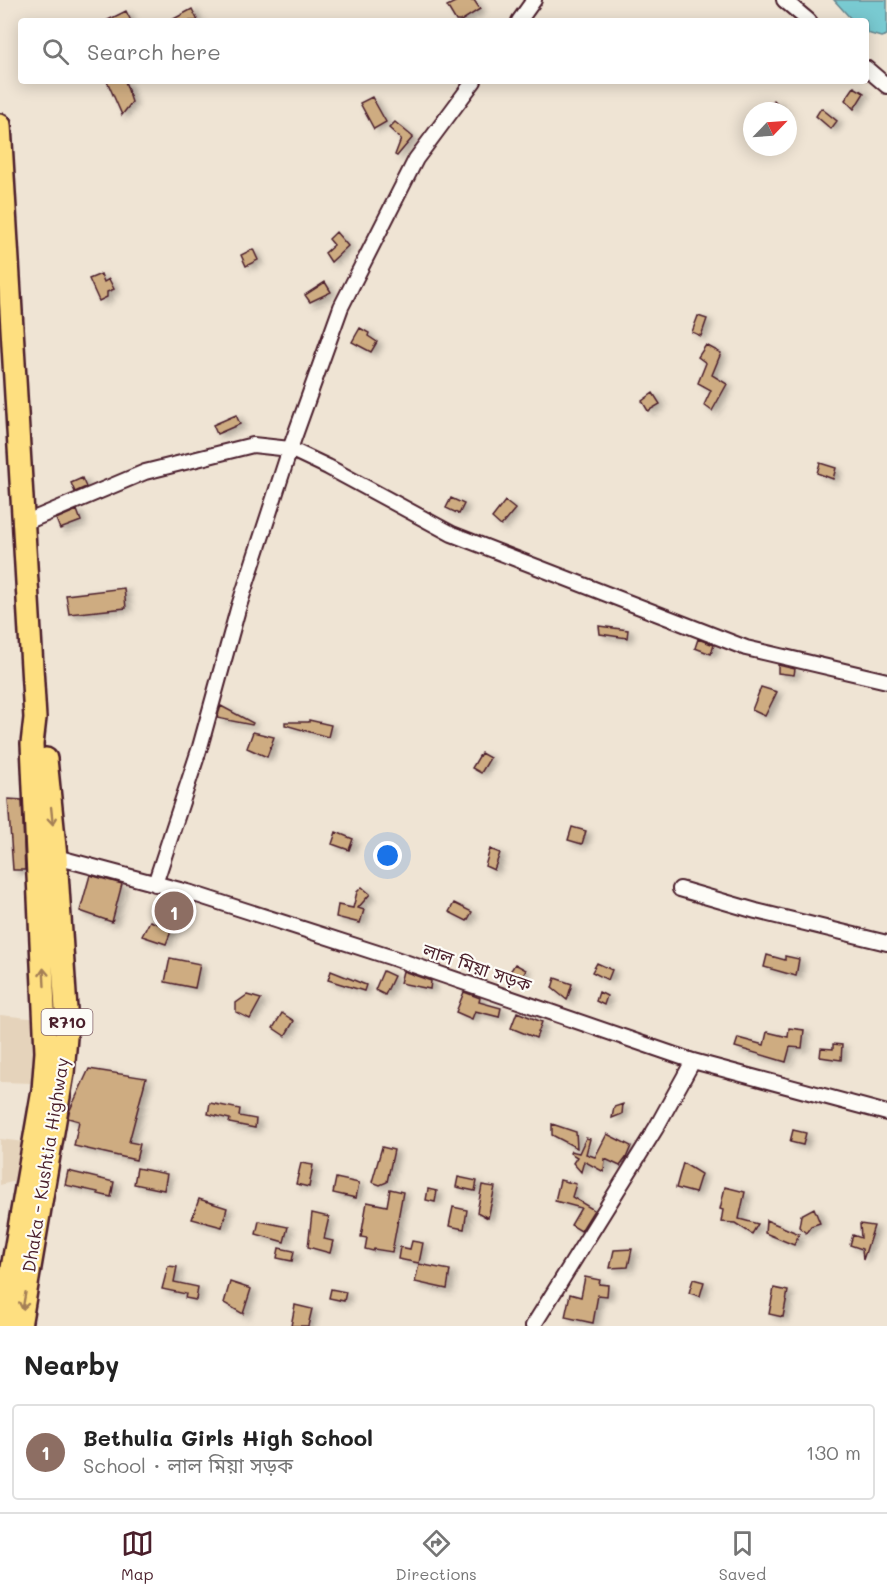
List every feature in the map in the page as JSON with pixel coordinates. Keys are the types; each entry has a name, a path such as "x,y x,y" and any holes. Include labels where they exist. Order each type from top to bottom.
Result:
{"main road":[{"name":"Dhaka - Kushtia Highway","path":"0,125 35,718 32,744 46,1052 43,1090 2,1326"},
{"name":"Dhaka - Kushtia Highway","path":"20,1326 63,1073 67,1025 56,857 45,748 35,718"}],"street":[{"path":"521,18 534,0"},
{"path":"784,0 805,18"},
{"path":"869,71 887,86"},
{"path":"155,884 200,747 238,609 290,449 341,307 416,159 472,84"},
{"path":"24,523 145,472 253,445 290,449 452,534 484,547 746,648 887,681"},
{"name":"লাল মিয়া সড়ক","path":"56,857 191,893 390,957 693,1061 887,1113"},
{"path":"680,889 756,911 887,943"},
{"path":"533,1326 656,1128 693,1061"}],"shaded area":[{"path":"0,1015 39,1019 34,1083 0,1082"},
{"path":"0,1139 24,1142 16,1181 0,1185"}],"water":[{"path":"834,0 887,0 887,35 881,37 869,34 869,18 850,18"}],"building":[{"path":"459,0 474,0 480,9 466,18 454,18 447,6"},
{"path":"192,9 196,18 176,18"},
{"path":"126,11 130,18 112,18"},
{"path":"108,84 126,84 132,102 122,115"},
{"path":"854,87 864,93 854,109 845,100"},
{"path":"372,97 386,122 374,129 360,103"},
{"path":"821,108 837,121 831,129 816,116"},
{"path":"395,122 413,137 397,156 395,155 401,139 389,128"},
{"path":"336,232 348,246 331,262 325,253 334,245 329,239"},
{"path":"253,249 258,260 246,266 241,255"},
{"path":"101,274 104,282 109,279 114,289 107,292 107,297 99,301 89,279"},
{"path":"325,282 331,292 310,302 305,295"},
{"path":"698,316 707,319 701,336 692,332"},
{"path":"360,328 369,333 368,336 377,342 371,352 352,342"},
{"path":"706,345 721,353 712,375 727,384 712,411 704,405 711,390 698,383 706,363 698,357"},
{"path":"653,393 660,404 648,411 642,401"},
{"path":"236,415 240,424 217,434 213,425"},
{"path":"820,463 836,468 833,479 817,473"},
{"path":"82,478 86,487 75,492 71,483"},
{"path":"451,498 464,504 459,514 446,508"},
{"path":"505,501 515,509 501,526 492,518"},
{"path":"77,510 81,521 60,529 56,519"},
{"path":"124,588 126,608 69,614 66,595"},
{"path":"599,626 628,630 627,638 600,634"},
{"path":"698,639 714,645 711,654 695,648"},
{"path":"778,665 795,669 794,675 778,673"},
{"path":"761,687 777,692 765,716 752,710"},
{"path":"221,706 253,723 252,725 217,718"},
{"path":"309,720 331,725 328,737 285,725 285,722 309,722"},
{"path":"253,732 274,737 267,757 247,748"},
{"path":"481,753 490,758 481,773 472,768"},
{"path":"8,799 22,800 25,870 13,870"},
{"path":"572,827 586,831 582,844 568,840"},
{"path":"336,832 353,839 349,850 332,844"},
{"path":"490,849 500,853 494,870 485,866"},
{"path":"90,875 122,884 112,922 80,911"},
{"path":"362,887 370,894 358,908 364,910 360,923 336,917 338,905 353,908 357,892"},
{"path":"454,903 472,912 467,921 449,912"},
{"path":"150,921 172,929 166,944 142,936"},
{"path":"767,955 785,960 785,956 799,959 796,976 764,967"},
{"path":"170,958 200,964 195,988 165,982"},
{"path":"597,963 612,970 608,980 592,972"},
{"path":"515,964 526,970 522,978 510,972"},
{"path":"331,971 366,985 364,991 328,980"},
{"path":"383,971 394,976 385,995 375,990"},
{"path":"403,971 431,981 430,989 400,983"},
{"path":"555,978 572,984 567,1000 552,988"},
{"path":"464,992 480,998 479,1002 501,1008 499,1017 475,1011 472,1019 456,1012"},
{"path":"599,992 607,996 604,1005 596,1001"},
{"path":"247,995 261,999 250,1019 236,1012 236,1003"},
{"path":"517,1012 542,1022 536,1038 511,1028"},
{"path":"282,1013 294,1021 285,1036 273,1028"},
{"path":"789,1028 804,1030 802,1048 790,1047 786,1062 735,1047 738,1038 764,1045 767,1032 788,1037"},
{"path":"833,1044 842,1045 841,1060 820,1057 821,1048 833,1049"},
{"path":"89,1069 146,1078 129,1142 140,1144 136,1160 74,1146 79,1121 68,1118 69,1112"},
{"path":"210,1103 240,1109 239,1116 256,1119 255,1128 229,1123 230,1119 208,1114"},
{"path":"623,1104 622,1114 612,1118 614,1107"},
{"path":"552,1124 576,1132 577,1148 552,1135"},
{"path":"793,1130 806,1133 803,1145 790,1142"},
{"path":"607,1134 631,1146 626,1158 620,1166 605,1159 604,1172 584,1161 581,1172 573,1163 577,1157 570,1153 571,1151 579,1153 586,1138 590,1139 586,1154 595,1157"},
{"path":"382,1147 394,1150 387,1182 380,1185 372,1182"},
{"path":"301,1163 313,1165 309,1187 296,1184"},
{"path":"683,1163 701,1174 695,1193 676,1188"},
{"path":"137,1168 167,1174 164,1190 134,1184"},
{"path":"68,1171 114,1182 111,1197 65,1185"},
{"path":"458,1177 477,1181 475,1191 456,1187"},
{"path":"336,1178 359,1183 356,1198 333,1193"},
{"path":"560,1180 576,1184 572,1197 594,1210 581,1231 571,1225 581,1208 555,1201"},
{"path":"482,1185 495,1187 488,1218 477,1212"},
{"path":"725,1187 745,1192 739,1219 758,1224 752,1234 735,1223 721,1222 723,1210 720,1209"},
{"path":"390,1189 403,1192 392,1252 365,1249 367,1238 361,1237 367,1202 387,1206"},
{"path":"428,1189 437,1191 435,1202 426,1200"},
{"path":"199,1199 227,1208 222,1227 192,1219"},
{"path":"453,1207 467,1210 464,1229 449,1226"},
{"path":"814,1208 820,1223 811,1226 806,1233 799,1227 801,1215"},
{"path":"312,1213 329,1217 324,1239 333,1241 330,1253 308,1247"},
{"path":"766,1220 799,1234 794,1245 765,1233"},
{"path":"259,1221 288,1227 284,1242 256,1234"},
{"path":"860,1224 874,1226 863,1260 862,1249 850,1245 853,1235 861,1238"},
{"path":"412,1241 423,1243 419,1263 398,1259 400,1247 410,1249"},
{"path":"279,1248 294,1251 292,1261 277,1258"},
{"path":"632,1249 628,1267 610,1268 614,1250"},
{"path":"419,1264 450,1270 447,1289 415,1282"},
{"path":"168,1266 177,1267 174,1282 198,1287 196,1300 185,1298 186,1294 162,1289"},
{"path":"585,1277 600,1280 599,1284 608,1285 607,1296 598,1295 593,1323 565,1317 570,1294 581,1297"},
{"path":"693,1279 704,1282 700,1296 689,1293"},
{"path":"230,1282 251,1289 243,1314 224,1303"},
{"path":"774,1288 788,1291 783,1317 769,1314"},
{"path":"331,1289 346,1292 344,1301 329,1298"},
{"path":"295,1305 312,1309 308,1326 291,1326"}],"place":[{"name":"Bethulia Girls High School","path":"174,911"}]}
